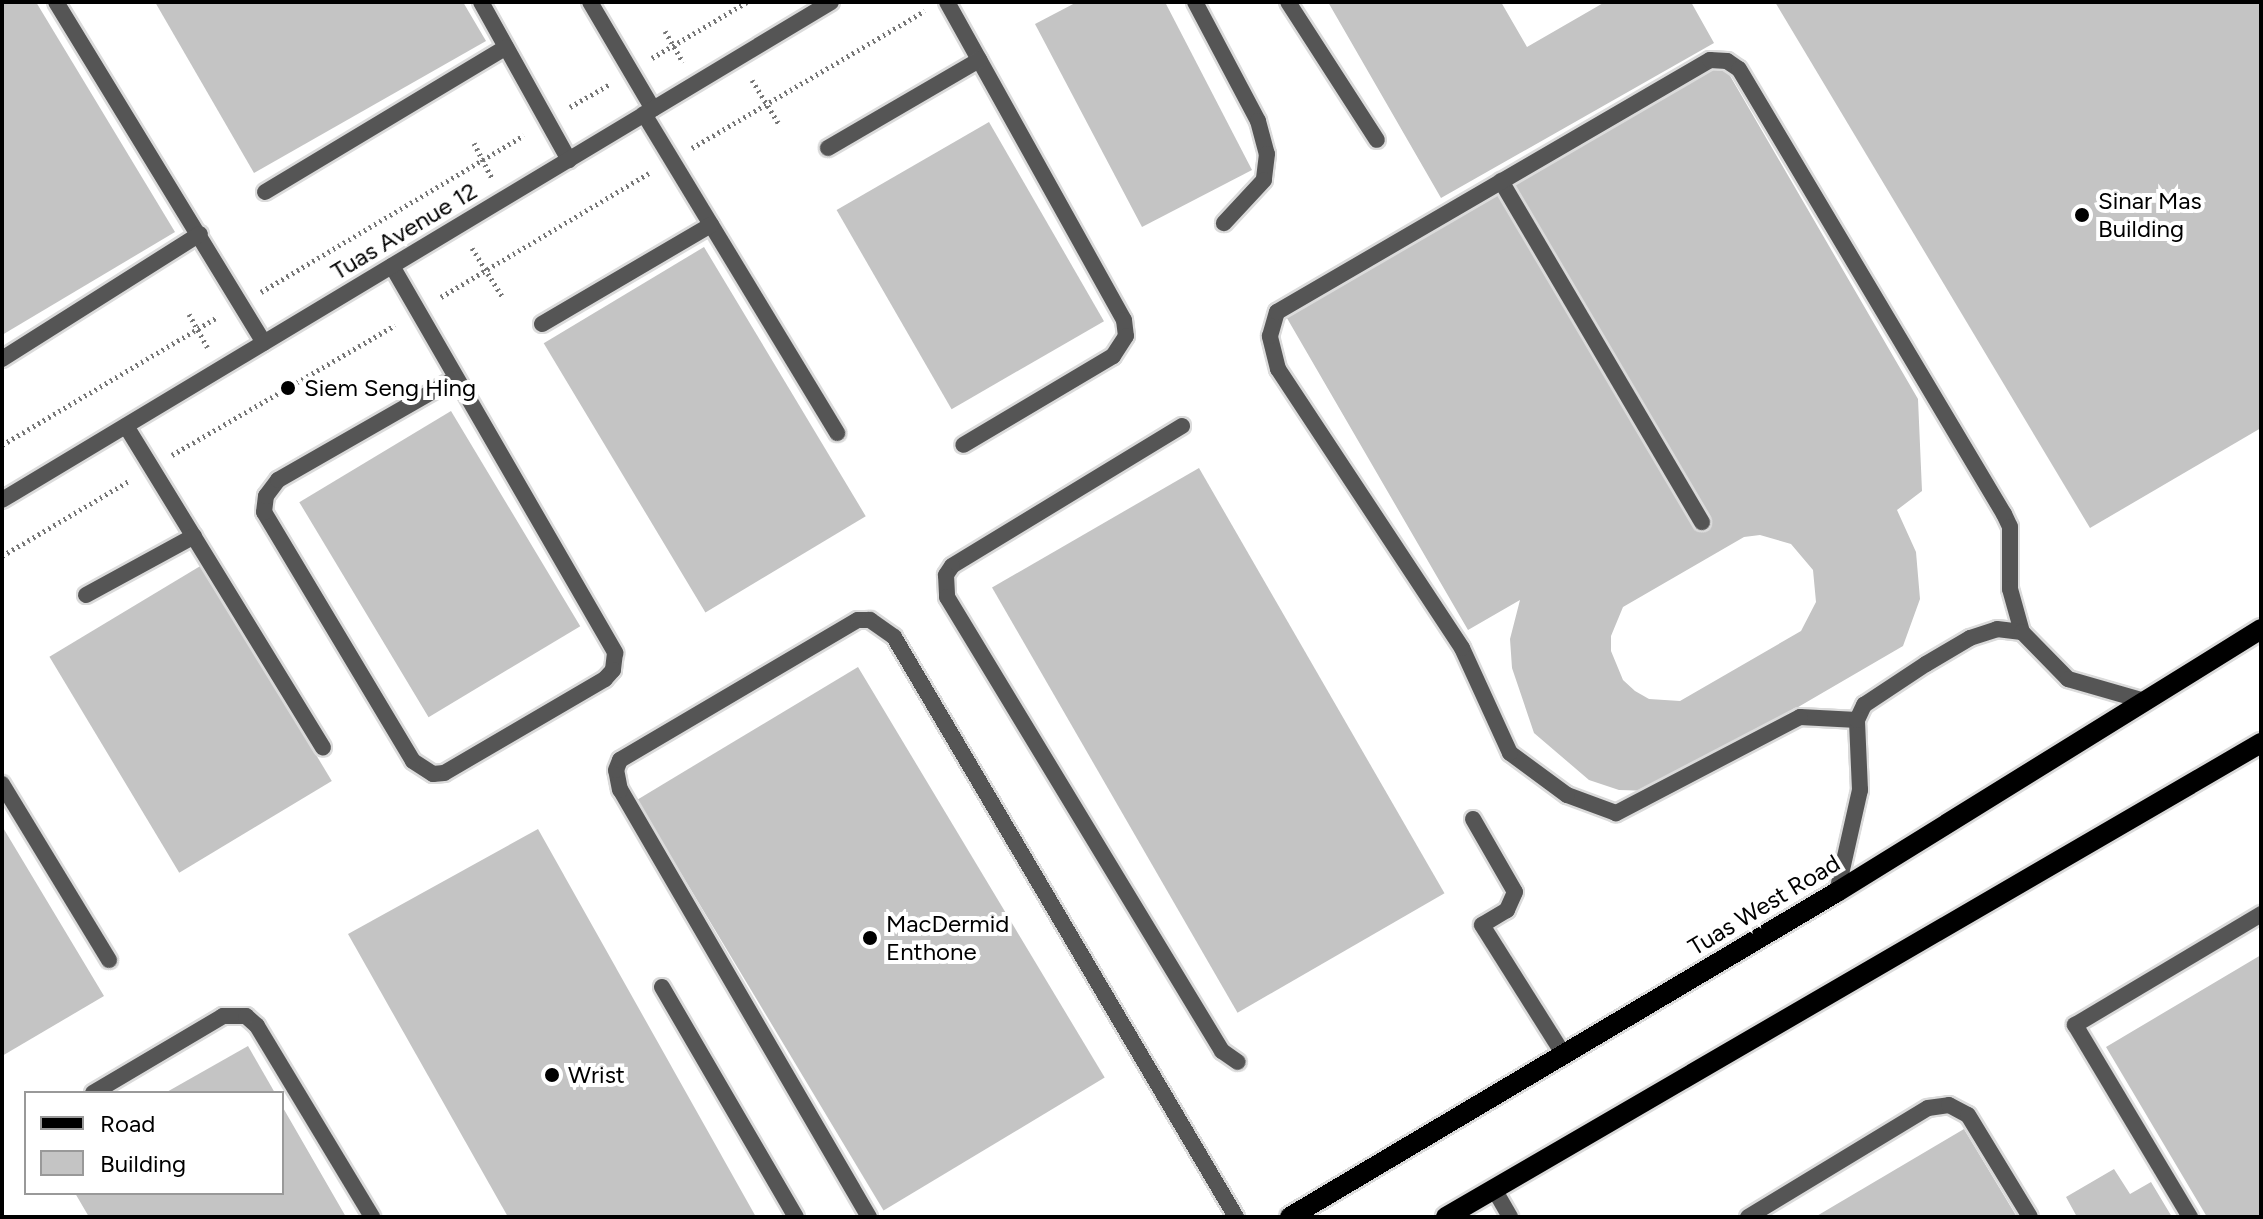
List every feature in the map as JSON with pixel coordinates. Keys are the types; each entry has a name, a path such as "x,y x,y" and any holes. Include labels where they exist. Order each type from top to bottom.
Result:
{"main road":[{"name":"Tuas West Road","path":"1290,1217 1837,892 2141,700 2261,629"},
{"path":"1446,1217 2261,743"}],"street":[{"path":"56,2 264,343"},
{"path":"481,2 569,160"},
{"name":"Tuas Avenue 12","path":"2,500 831,2"},
{"path":"947,2 1124,320 1126,336 1113,356 963,445"},
{"path":"1195,2 1258,121 1267,154 1264,180 1224,223"},
{"path":"1288,2 1377,140"},
{"path":"592,3 630,71 672,160 837,433"},
{"path":"265,192 506,47"},
{"path":"828,148 979,60"},
{"path":"1857,720 1800,717 1616,813 1567,795 1510,753 1462,648 1278,369 1270,336 1277,312 1710,60 1734,65 2004,514 2010,527 2010,589 2022,632 2068,679 2141,700"},
{"path":"1501,181 1702,522"},
{"path":"542,324 711,225"},
{"path":"2,359 200,234"},
{"path":"392,266 616,662 605,679 444,773 433,774 413,761 264,512 266,496 278,480 454,379"},
{"path":"126,426 323,748"},
{"path":"1182,426 952,566 946,575 947,597 1222,1051 1238,1062"},
{"path":"86,595 194,536"},
{"path":"869,1217 620,790 616,770 620,760 858,620 870,620 894,637 1236,1217"},
{"path":"1837,892 1860,790 1857,720 1864,705 1970,638 1997,629 2022,632"},
{"path":"2,784 109,960"},
{"path":"1473,819 1515,892 1507,910 1482,925 1564,1055"},
{"path":"2190,1217 2075,1025 2261,914"},
{"path":"662,987 796,1217"},
{"path":"96,1091 223,1016 246,1016 257,1026 372,1217"},
{"path":"1748,1217 1928,1108 1949,1105 1968,1115 2030,1217"},
{"path":"1494,1189 1510,1217"}],"path":[{"path":"2,445 747,2"},
{"path":"2,556 939,2"},
{"path":"738,58 779,124"},
{"path":"474,143 503,200"},
{"path":"458,226 502,296"},
{"path":"189,314 220,368"}],"building":[{"path":"2,2 36,2 175,232 2,335"},
{"path":"155,2 463,2 486,41 254,173"},
{"path":"1077,2 1165,2 1252,170 1142,227 1035,24"},
{"path":"1328,2 1501,2 1527,47 1605,2 1691,2 1714,43 1441,198"},
{"name":"Sinar Mas Building","path":"1775,2 2261,2 2261,428 2090,528"},
{"path":"1722,62 1918,399 1922,491 1897,510 1916,552 1920,599 1903,646 1654,791 1619,790 1589,780 1534,733 1512,668 1510,639 1520,600 1468,630 1284,313","holes":["1760,535 1791,544 1813,570 1816,602 1801,631 1680,701 1649,699 1623,680 1611,651 1611,636 1623,607 1744,537"]},
{"path":"989,122 1104,321 952,409 837,210"},
{"path":"704,247 866,516 705,612 544,343"},
{"path":"451,411 580,626 429,717 299,502"},
{"path":"1199,468 1444,893 1238,1013 992,588"},
{"path":"202,565 332,781 179,873 49,657"},
{"name":"MacDermid Enthone","path":"858,667 1105,1078 884,1210 637,800"},
{"path":"2,826 104,996 2,1056"},
{"name":"Wrist","path":"538,829 756,1217 508,1217 348,934"},
{"path":"2261,955 2261,1217 2207,1217 2106,1047"},
{"path":"248,1046 274,1091 169,1091"},
{"path":"284,1109 346,1217 89,1217 76,1195 284,1195"},
{"path":"1964,1129 2017,1217 1815,1217"},
{"path":"2114,1169 2130,1194 2151,1182 2172,1217 2077,1217 2066,1197"}],"place":[{"name":"Sinar Mas Building","path":"2082,215"},
{"name":"Siem Seng Hing","path":"288,388"},
{"name":"MacDermid Enthone","path":"870,938"},
{"name":"Wrist","path":"552,1075"}]}
